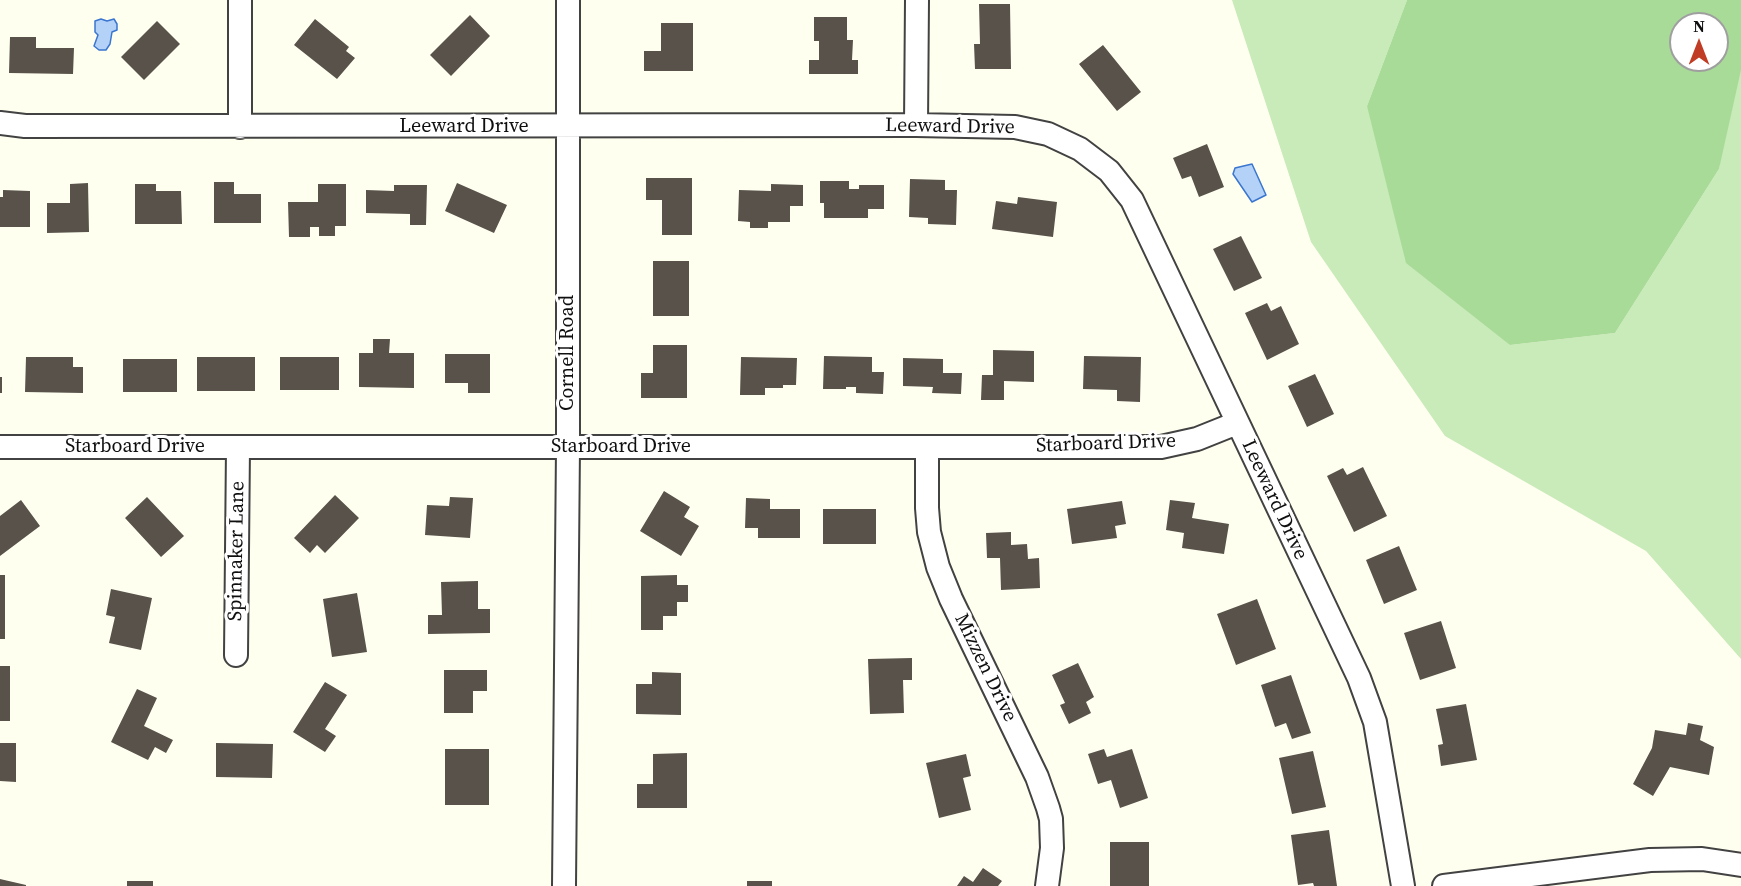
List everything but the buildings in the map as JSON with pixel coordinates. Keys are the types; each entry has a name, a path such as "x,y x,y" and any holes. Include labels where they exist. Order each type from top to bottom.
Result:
{"street":[{"path":"240,0 240,126"},
{"name":"Cornell Road","path":"564,886 568,447 568,0"},
{"path":"916,0 916,125"},
{"name":"Leeward Drive","path":"0,123 25,126 1015,126 1048,134 1080,149 1109,171 1132,200 1367,697 1381,748 1404,886"},
{"name":"Starboard Drive","path":"0,447 1161,447 1197,439 1237,423"},
{"name":"Spinnaker Lane","path":"236,655 238,447"},
{"name":"Mizzen Drive","path":"927,447 929,532 939,567 951,599 1037,777 1048,808 1051,819 1052,848 1047,886"},
{"path":"1444,886 1650,860 1702,860 1741,865"}],"green space":[{"path":"1232,0 1407,0 1367,106 1510,345 1615,333 1719,169 1741,0 1741,659 1646,551 1445,436 1311,242"},
{"path":"1407,0 1741,0 1741,70 1719,169 1615,333 1510,345 1406,263 1367,106"}],"water":[{"path":"101,19 107,21 114,19 117,24 117,30 112,32 110,44 106,50 99,50 94,46 98,35 95,32 95,21"},
{"path":"1252,164 1266,195 1252,202 1233,174 1235,168"}]}
